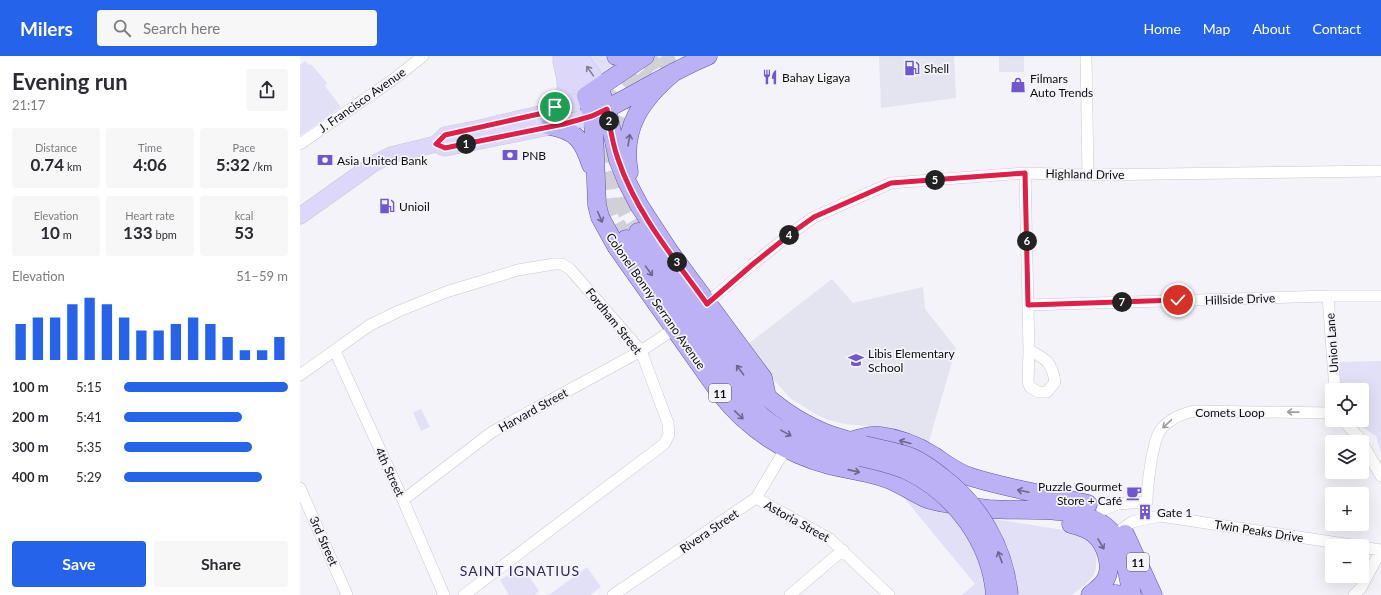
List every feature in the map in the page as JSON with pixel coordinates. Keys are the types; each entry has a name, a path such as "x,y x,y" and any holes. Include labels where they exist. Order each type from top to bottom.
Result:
{"main road":[{"path":"616,56 639,56"},
{"path":"593,92 645,56"},
{"path":"599,112 674,72 708,56"},
{"path":"639,205 630,176 627,160 630,131 638,112 647,97 674,72"},
{"name":"Colonel Bonny Serrano Avenue","path":"593,92 599,112 618,160 639,205 656,233 763,378 768,397"},
{"name":"Colonel Bonny Serrano Avenue","path":"599,112 594,132 598,211 603,223 616,246 726,401 751,426 786,448 818,462 888,479 932,501 987,509 1066,512 1085,515 1098,521 1112,532 1120,546 1132,595"},
{"path":"549,119 578,138 585,147 596,179"},
{"name":"Colonel Bonny Serrano Avenue","path":"632,236 756,388 786,412 806,424 858,447 801,440 776,427 757,413 736,390 632,236"},
{"name":"Colonel Bonny Serrano Avenue","path":"858,447 865,437 880,436 908,443 923,449 964,475 1008,488 1089,505 1102,510 1117,521 1122,529 1153,595"},
{"name":"11","path":"858,447 930,484 952,503 969,523 983,549 990,570 995,595"},
{"name":"11","path":"858,447 911,458 926,465 961,492 980,516 992,535 1004,568 1009,595"},
{"path":"987,509 1081,526 1093,533 1101,541 1105,551 1108,561 1108,571 1104,582 1090,595"},
{"path":"1096,595 1123,595"}],"street":[{"name":"J. Francisco Avenue","path":"300,144 388,83 423,56"},
{"name":"Colonel Bonny Serrano Avenue","path":"560,56 577,79 593,92"},
{"path":"549,119 565,92 566,81 560,56"},
{"name":"Colonel Bonny Serrano Avenue","path":"579,56 593,75 593,92"},
{"path":"1086,56 1088,175"},
{"path":"549,119 593,92"},
{"path":"300,216 373,164 392,155 436,144 445,148 549,119 599,112"},
{"name":"Highland Drive","path":"707,304 767,253 814,217 891,183 1025,173 1088,175 1381,171"},
{"path":"1025,173 1029,350"},
{"name":"Fordham Street","path":"300,375 370,326 399,311 446,292 518,270 554,264 562,264 570,269 641,351 668,423 669,435 664,444 464,595"},
{"name":"Hillside Drive","path":"1028,305 1328,296 1381,296"},
{"name":"Union Lane","path":"1328,296 1334,383"},
{"name":"Harvard Street","path":"403,500 492,432 641,351 671,331"},
{"name":"4th Street","path":"335,351 403,500 444,595"},
{"name":"Comets Loop","path":"1147,502 1153,452 1159,432 1168,422 1180,415 1194,411 1325,413"},
{"path":"1349,427 1360,439 1381,476"},
{"name":"Rivera Street","path":"613,595 756,498 786,448"},
{"name":"3rd Street","path":"300,488 347,595"},
{"name":"Astoria Street","path":"756,498 830,539 890,595"},
{"path":"1102,510 1118,504 1147,502 1160,516"},
{"name":"Twin Peaks Drive","path":"1122,529 1132,522 1160,516 1325,541"},
{"path":"1354,595 1360,588 1381,550 1369,548"},
{"path":"790,595 843,550"}],"shaded area":[{"path":"588,56 603,56 622,61 602,74"},
{"path":"879,56 954,56 956,98 881,108"},
{"path":"999,56 1024,56 1024,72 999,72"},
{"path":"305,61 309,65 311,64 327,83 325,86 341,107 300,136 300,65"},
{"name":"Libis Elementary School","path":"832,279 853,303 923,287 925,309 956,348 928,445 909,435 885,428 845,424 817,415 790,398 766,371 748,344"},
{"path":"1381,361 1381,453 1376,436 1362,427 1369,427 1369,383 1340,383 1338,362"},
{"path":"421,409 430,427 421,431 413,412"},
{"path":"895,487 935,510 1064,530 1076,535 1088,542 1095,551 1096,568 1093,576 1072,595 962,595 975,584"},
{"path":"522,566 539,591 534,595 509,595 500,580"},
{"path":"587,567 601,587 590,595 549,595"}],"tunnel":[{"path":"626,239 613,218 610,210 606,184 605,168 609,118 612,104 617,93 625,82 636,72 660,56"},
{"path":"617,134 620,120 625,108 639,87 658,70 682,56"},
{"path":"617,170 619,188 625,209 638,232"}],"place":[{"name":"Shell","path":"912,68"},
{"name":"Bahay Ligaya","path":"770,77"},
{"name":"Filmars Auto Trends","path":"1018,85"},
{"name":"PNB","path":"510,155"},
{"name":"Asia United Bank","path":"325,160"},
{"name":"Unioil","path":"387,206"},
{"name":"Libis Elementary School","path":"856,360"},
{"name":"Puzzle Gourmet Store + Café","path":"1134,493"},
{"name":"Gate 1","path":"1145,512"}],"district":[{"name":"SAINT IGNATIUS","path":"520,570"}],"route":[{"path":"555,107 548,112 464,132 445,135 436,144 445,148 564,124 592,116 607,109 612,138 618,160 627,182 656,233 707,304 753,264 814,217 891,183 1025,173 1028,305 1178,300"}]}
